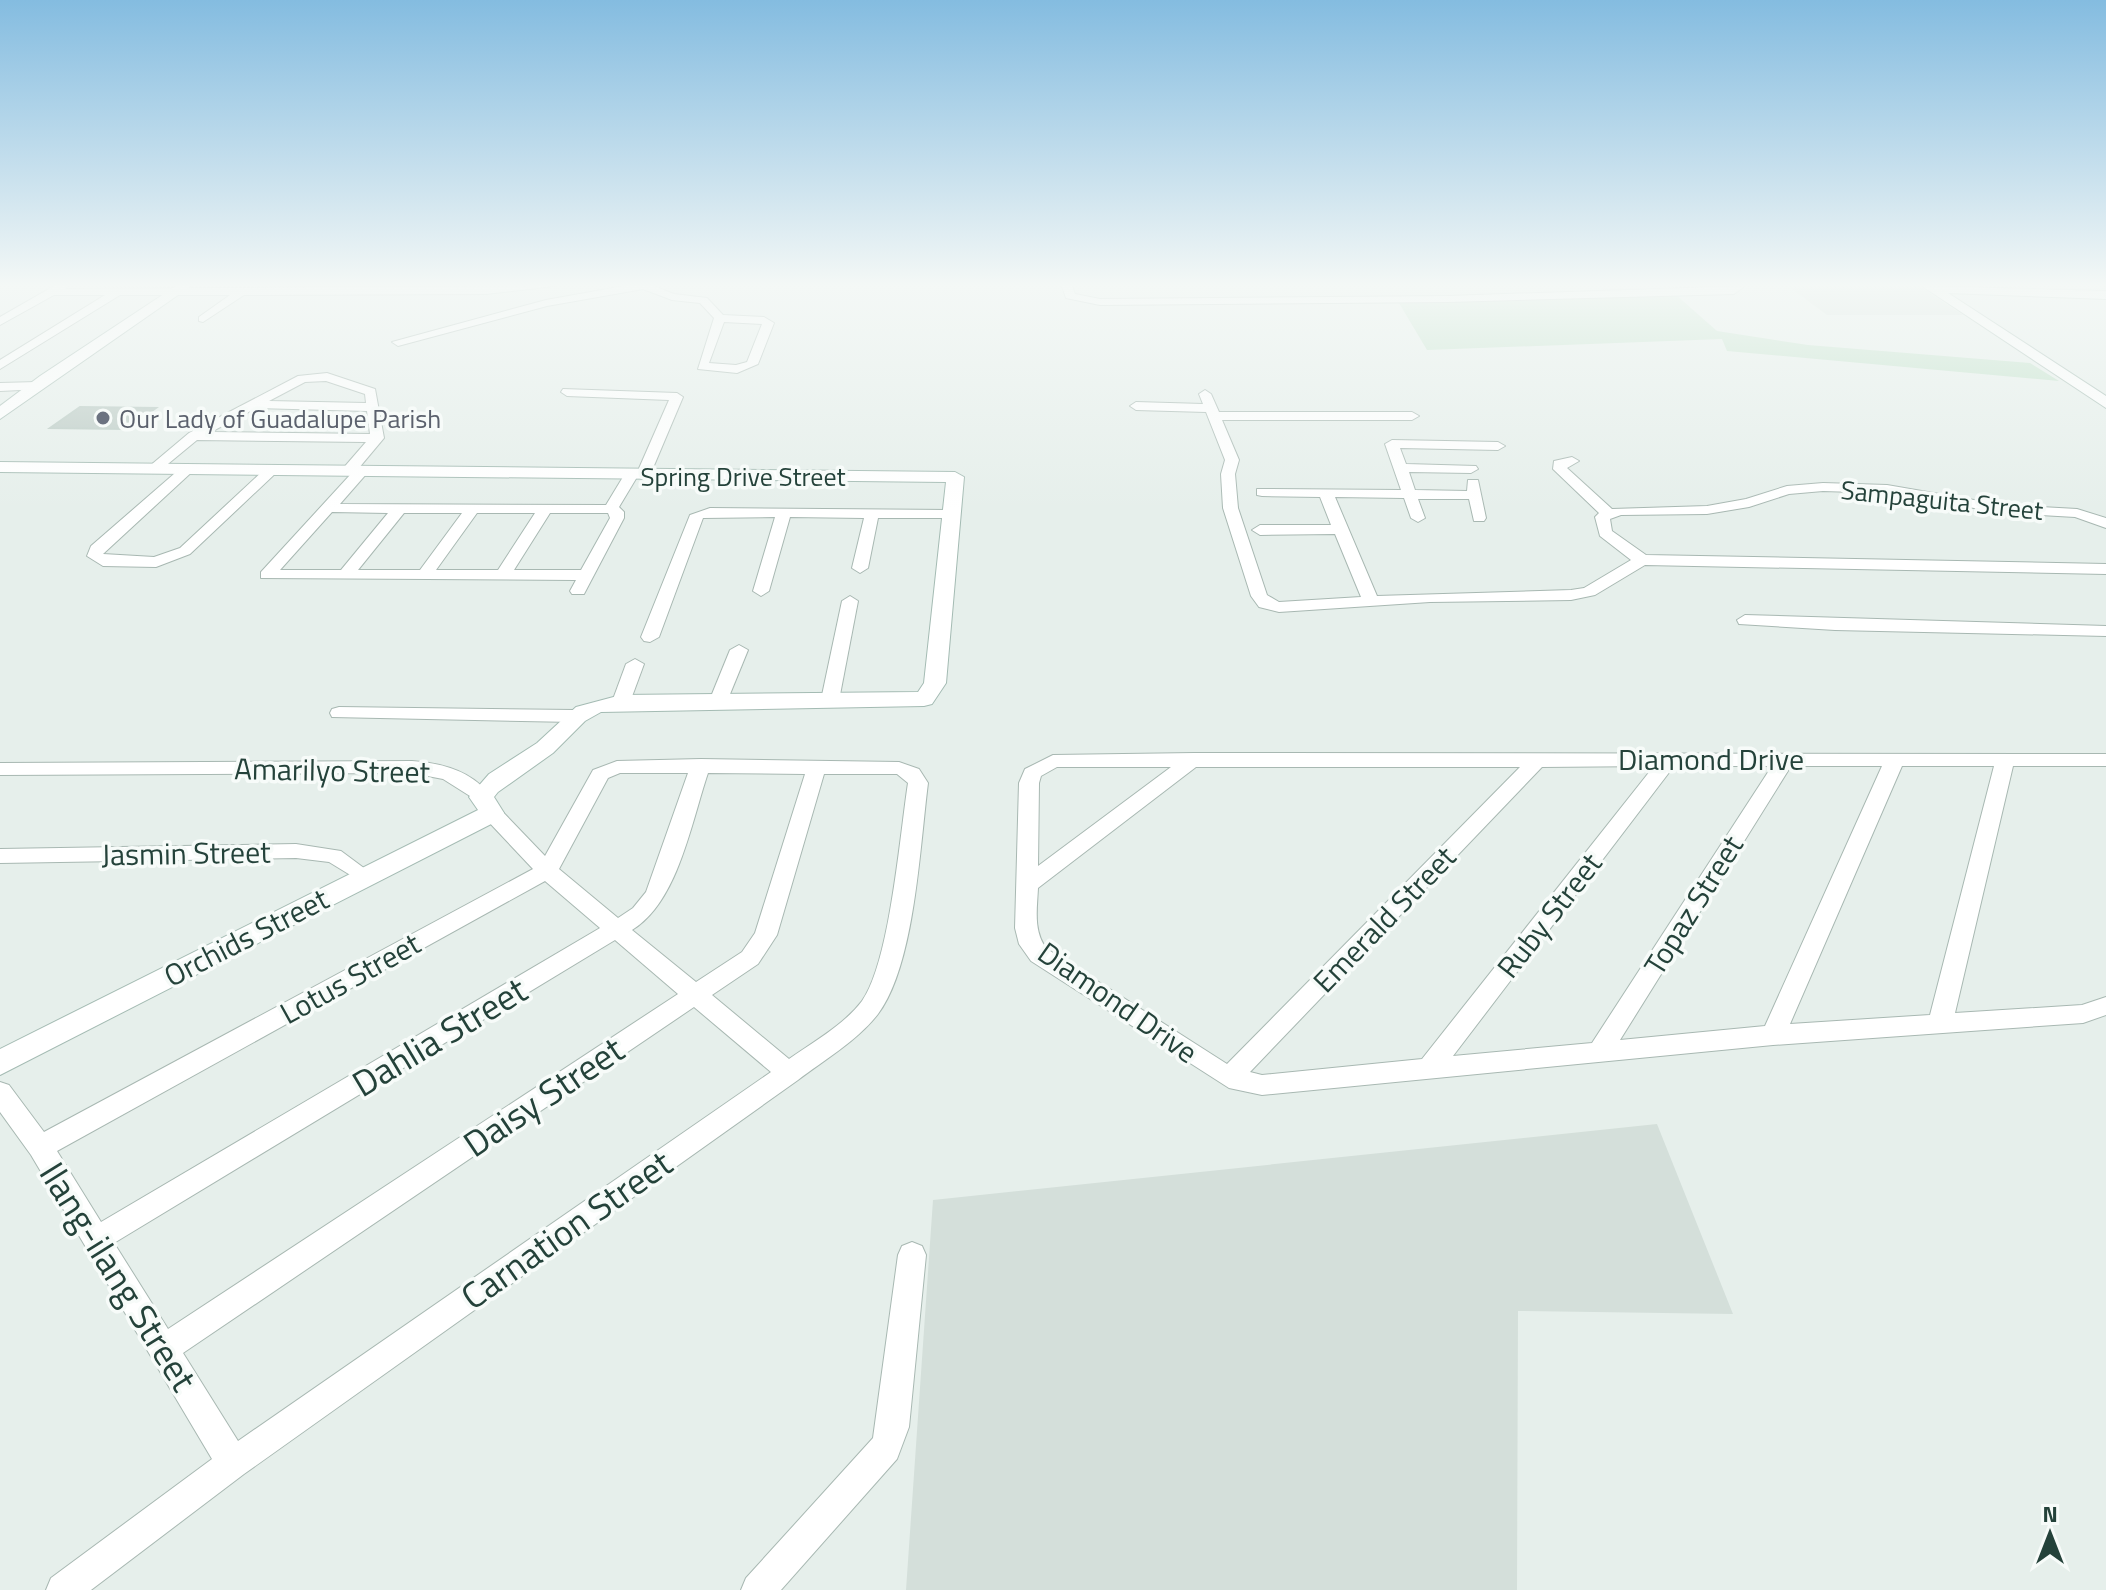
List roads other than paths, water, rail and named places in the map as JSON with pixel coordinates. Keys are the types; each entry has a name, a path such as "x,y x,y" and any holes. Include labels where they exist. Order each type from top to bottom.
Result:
{"street":[{"path":"0,414 75,360"},
{"path":"704,360 702,366 737,369 752,364 753,360"},
{"path":"2041,360 2106,403"},
{"path":"152,470 194,436 302,379 320,376 366,387 372,398 377,438 328,508 267,575 586,575"},
{"path":"0,387 37,386"},
{"path":"567,392 677,397 637,475 611,509"},
{"path":"255,405 371,407"},
{"path":"1136,406 1209,406 1412,416"},
{"path":"1209,406 1232,460 1226,471 1227,494 1259,596 1265,604 1279,607 1371,600 1571,595 1589,592 1642,560 2106,569"},
{"path":"194,436 377,438"},
{"path":"1418,518 1406,493 1392,444 1498,446"},
{"path":"1469,446 1479,518"},
{"path":"1572,461 1559,464 1560,469 1609,514 1602,517 1605,533 1642,560"},
{"name":"Spring Drive Street","path":"0,467 955,477 935,683 924,699 621,702"},
{"path":"1398,468 1471,469"},
{"path":"187,470 96,549 95,556 103,561 171,559 185,551 271,471"},
{"name":"Sampaguita Street","path":"1609,514 1707,510 1749,503 1787,490 1823,487 1887,489 2003,509 2077,513 2106,523"},
{"path":"1262,492 1474,495"},
{"path":"1325,492 1371,600"},
{"path":"328,508 611,509 617,512 617,518 578,591"},
{"path":"346,575 400,508"},
{"path":"425,575 472,509"},
{"path":"503,575 545,509"},
{"path":"650,637 697,515 710,512 950,514"},
{"path":"761,591 784,512"},
{"path":"860,568 872,513"},
{"path":"1260,530 1339,529"},
{"path":"830,700 850,601"},
{"path":"1745,620 1841,627 2023,626 2106,631"},
{"path":"719,699 739,650"},
{"path":"621,702 635,664"},
{"name":"Orchids Street","path":"0,1063 365,877 487,805 500,774 546,747 574,716 601,703 621,702"},
{"path":"339,713 574,716"},
{"name":"Diamond Drive","path":"2106,760 1067,759 1040,766 1029,783 1026,886 1026,928 1030,944 1039,955 1229,1078 1262,1085 1773,1035 2083,1014 2106,1006"},
{"path":"1026,886 1194,759"},
{"name":"Emerald Street","path":"1229,1078 1538,759"},
{"name":"Ruby Street","path":"1427,1071 1670,759"},
{"name":"Topaz Street","path":"1600,1051 1786,759"},
{"path":"1773,1035 1895,759"},
{"path":"1940,1024 2005,759"},
{"name":"Dahlia Street","path":"97,1239 641,914 656,894 701,765"},
{"path":"547,871 592,783 600,774 617,767 817,765"},
{"name":"Carnation Street","path":"63,1590 233,1463 789,1073 870,1008 883,986 918,783 912,773 899,768 817,765"},
{"name":"Daisy Street","path":"165,1348 750,958 766,935 817,765"},
{"name":"Amarilyo Street","path":"0,769 412,767 436,769 460,776 547,871 789,1073"},
{"name":"Jasmin Street","path":"0,856 306,851 334,856 365,877"},
{"name":"Lotus Street","path":"40,1147 547,871"},
{"name":"Ilang-ilang Street","path":"0,1092 40,1147 233,1463"},
{"path":"758,1590 886,1448 893,1427 912,1255"}],"place":[{"name":"Our Lady of Guadalupe Parish","path":"103,418"}]}
